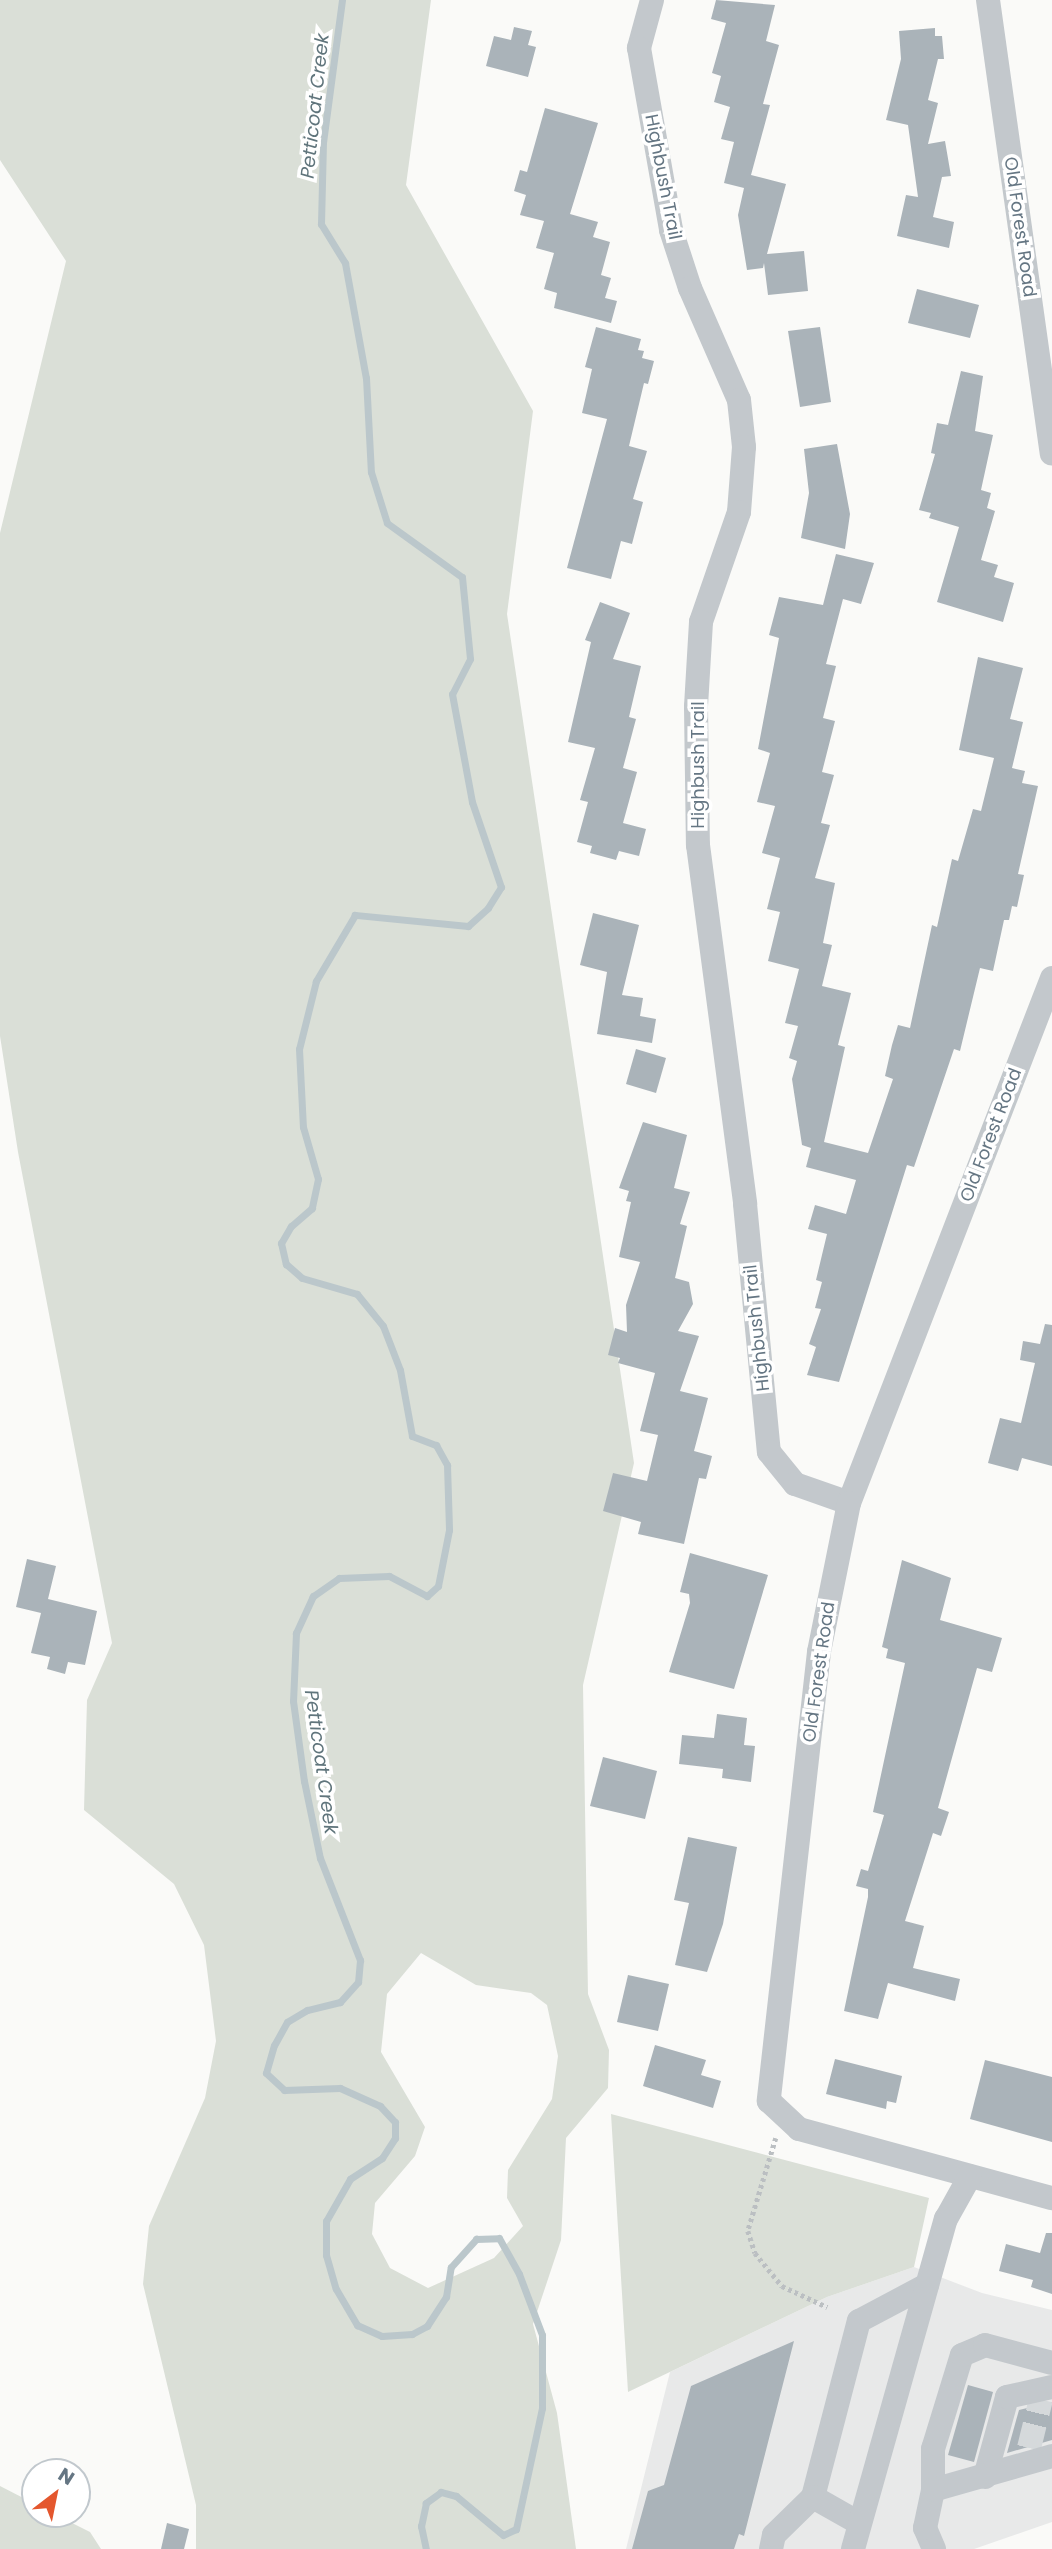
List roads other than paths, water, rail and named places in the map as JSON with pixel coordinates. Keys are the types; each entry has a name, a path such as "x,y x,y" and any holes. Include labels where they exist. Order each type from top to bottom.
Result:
{"street":[{"name":"Highbush Trail","path":"652,0 639,48 671,230 690,288 739,400 744,447 739,512 701,622 696,707 698,845 745,1204 769,1452 795,1484 849,1503"},
{"name":"Old Forest Road","path":"988,0 1052,454"},
{"name":"Old Forest Road","path":"970,2176 799,2129 769,2101 819,1652 849,1503 1052,978"},
{"path":"853,2549 946,2218 970,2176 1052,2199"},
{"path":"771,2549 774,2535 813,2497 859,2321 928,2285"},
{"path":"934,2549 925,2528 933,2490 933,2449 962,2355 985,2345 1052,2362"},
{"path":"985,2477 1007,2398 1047,2389"},
{"path":"933,2490 985,2477 1036,2456"},
{"path":"813,2497 859,2523"}],"waterway":[{"name":"Petticoat Creek","path":"342,0 323,142 321,224 345,263 366,378 371,472 387,523 462,577 470,659 452,694 472,802 501,887 488,908 468,926 355,915 316,981 299,1049 303,1127 318,1179 312,1208 291,1226 281,1243 286,1264 302,1278 357,1294 383,1326 400,1370 412,1436 436,1445 447,1465 449,1530 438,1586 427,1596 389,1576 339,1578 313,1596 296,1633 293,1701 304,1781 320,1858 360,1960 358,1982 340,2002 307,2010 287,2022 274,2045 266,2073 284,2090 340,2088 380,2106 395,2122 395,2138 382,2158 350,2179 326,2221 326,2255 336,2289 357,2325 382,2336 412,2334 427,2326 446,2297 451,2267 476,2239 499,2238 519,2274 542,2335 542,2408 516,2529 503,2535 456,2496 441,2492 426,2503 421,2526 426,2549"}],"tunnel":[{"path":"1029,2448 1041,2399"}]}
